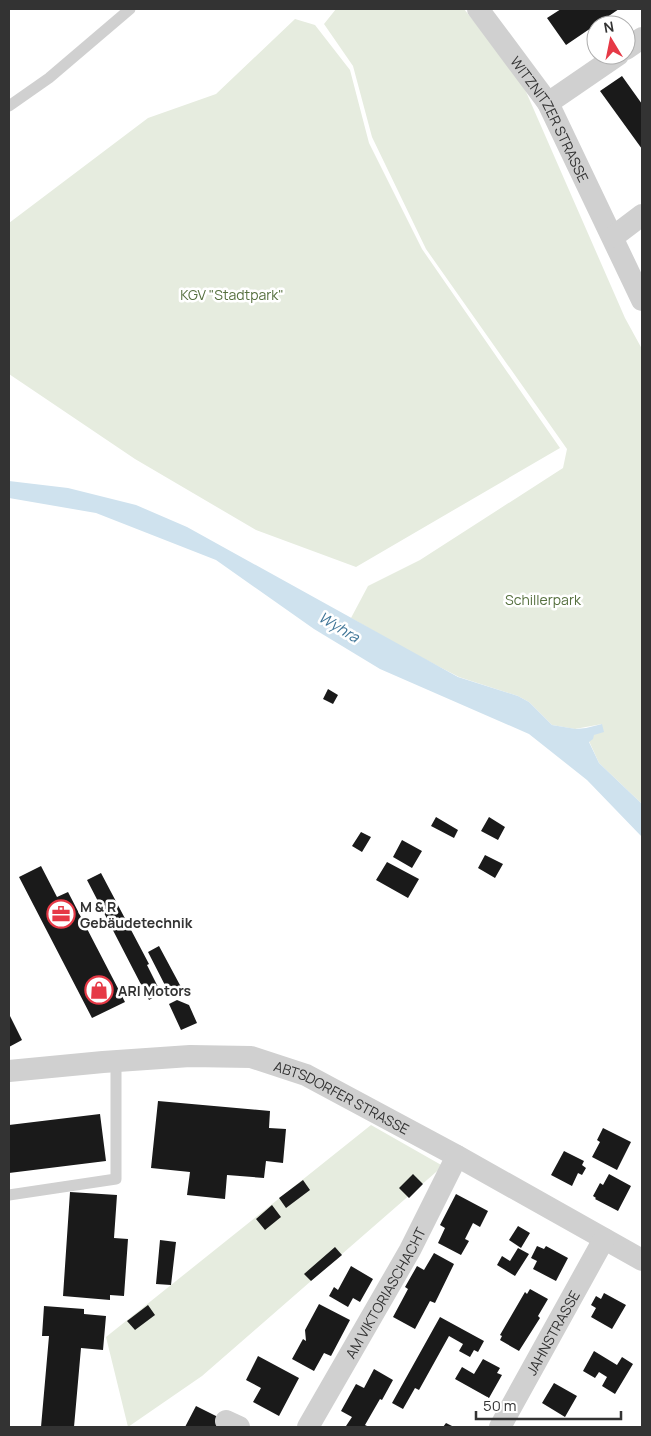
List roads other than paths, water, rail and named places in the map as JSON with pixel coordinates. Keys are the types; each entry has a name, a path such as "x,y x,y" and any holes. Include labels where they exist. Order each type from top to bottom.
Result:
{"street":[{"name":"WITZNITZER STRASSE","path":"478,9 548,103 642,300"},
{"path":"548,103 603,65"},
{"path":"613,237 642,214"},
{"name":"ABTSDORFER STRASSE","path":"9,1071 116,1060 190,1056 251,1057 306,1075 457,1156 642,1260"},
{"name":"AM VIKTORIASCHACHT","path":"308,1427 410,1250 457,1156"},
{"name":"JAHNSTRASSE","path":"500,1427 604,1239"}],"lane":[{"path":"9,106 49,78 130,9"},
{"path":"9,1195 116,1179 116,1060"}],"water":[{"name":"Wyhra","path":"9,481 68,488 136,505 187,527 458,677 518,696 529,702 552,725 576,729 602,724 604,732 594,735 593,739 589,742 599,763 642,804 642,837 587,780 529,734 380,669 314,629 216,560 96,513 9,498"}],"place":[{"name":"M & R Gebäudetechnik","path":"61,914"},
{"name":"ARI Motors","path":"99,990"}],"park label":[{"name":"KGV \"Stadtpark\"","path":"232,294"},
{"name":"Schillerpark","path":"543,599"}]}
